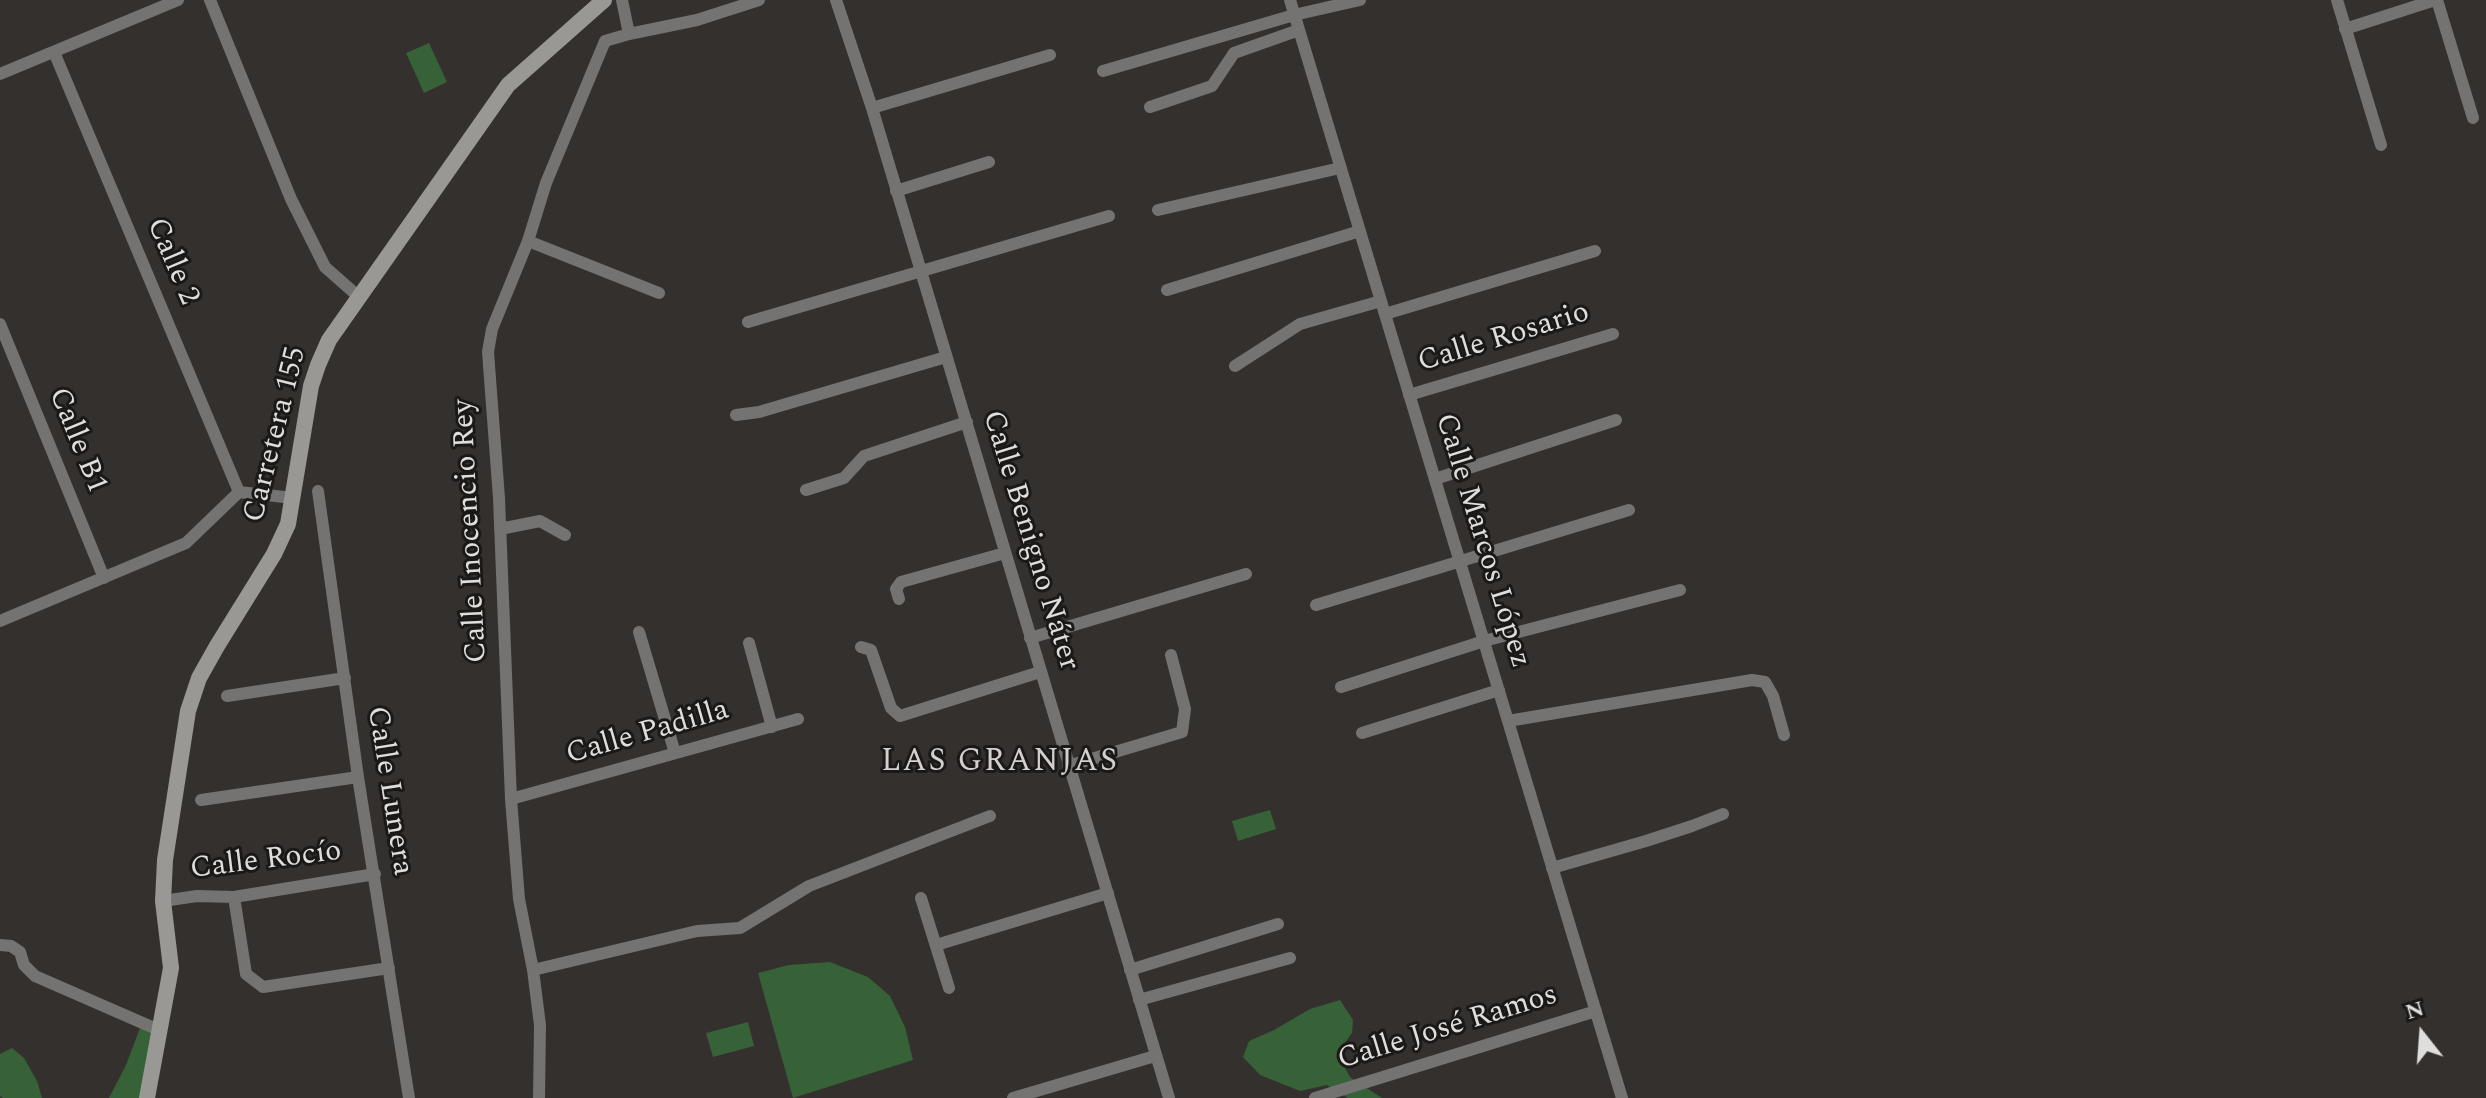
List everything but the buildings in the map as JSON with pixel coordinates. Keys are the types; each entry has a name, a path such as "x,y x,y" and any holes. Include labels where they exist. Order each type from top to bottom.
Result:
{"street":[{"path":"0,74 178,0"},
{"path":"210,0 291,199 325,267 359,297"},
{"name":"Carretera 155","path":"147,1098 171,968 163,901 165,860 188,711 199,678 274,554 288,524 311,386 318,365 329,340 508,85 604,0"},
{"path":"622,0 629,34 697,20 759,0"},
{"name":"Calle Benigno Náter","path":"836,0 872,108 1169,1098"},
{"name":"Calle Marcos López","path":"1290,0 1622,1098"},
{"path":"1103,71 1294,15 1360,0"},
{"path":"2337,0 2381,145"},
{"path":"2345,29 2436,0 2473,118"},
{"path":"1150,107 1212,86 1234,53 1299,30"},
{"name":"Calle Inocencio Rey","path":"539,1098 540,1025 519,899 511,799 500,529 488,352 492,329 528,241 546,183 605,41 629,34"},
{"name":"Calle 2","path":"54,52 239,492"},
{"path":"872,108 1050,55"},
{"path":"896,191 989,162"},
{"path":"1158,210 1340,168"},
{"path":"748,322 1109,216"},
{"path":"1167,290 1360,231"},
{"path":"528,241 659,293"},
{"path":"1385,314 1595,251"},
{"path":"1235,366 1300,324 1381,301"},
{"name":"Calle B1","path":"0,324 104,578"},
{"name":"Calle Rosario","path":"1409,395 1613,334"},
{"path":"736,415 759,412 946,357"},
{"path":"1435,479 1616,420"},
{"path":"806,490 844,478 864,456 967,422"},
{"name":"Calle Lunera","path":"318,491 358,777 409,1098"},
{"path":"0,621 186,543 239,492 293,498"},
{"path":"1316,605 1629,510"},
{"path":"500,529 540,521 565,535"},
{"path":"899,599 896,589 901,582 1005,553"},
{"path":"1030,638 1246,574"},
{"path":"1341,687 1484,641 1680,590"},
{"path":"639,632 675,753"},
{"path":"749,643 772,727"},
{"path":"861,647 871,650 891,708 900,716 1040,672"},
{"path":"1068,766 1182,732 1185,709 1171,655"},
{"path":"227,696 345,678"},
{"path":"1508,721 1752,680 1765,682 1773,696 1784,735"},
{"path":"1362,733 1499,690"},
{"name":"Calle Padilla","path":"511,799 798,719"},
{"path":"201,800 358,777"},
{"path":"1552,868 1658,838 1723,814"},
{"path":"533,970 697,931 740,928 809,886 990,816"},
{"name":"Calle Rocío","path":"163,901 197,896 234,897 375,874"},
{"path":"936,945 1108,893"},
{"path":"234,897 246,974 263,987 389,968"},
{"path":"921,898 949,988"},
{"path":"1130,970 1278,924"},
{"path":"0,945 11,946 20,952 24,965 35,976 161,1031"},
{"path":"1139,1000 1290,958"},
{"name":"Calle José Ramos","path":"1315,1098 1596,1011"},
{"path":"1013,1098 1155,1056"}],"green space":[{"path":"429,43 447,82 424,93 406,53"},
{"path":"1270,810 1276,829 1238,841 1232,821"},
{"path":"830,962 868,977 890,996 905,1027 913,1060 793,1098 758,973 789,965"},
{"path":"1340,1000 1353,1020 1352,1033 1342,1047 1343,1064 1350,1077 1382,1098 1348,1098 1327,1085 1300,1091 1260,1075 1243,1057 1249,1041 1310,1009"},
{"path":"748,1022 754,1046 713,1057 706,1033"},
{"path":"140,1028 154,1032 140,1098 109,1098 126,1065"},
{"path":"12,1048 24,1058 37,1081 42,1098 0,1096 0,1054"}],"district":[{"name":"LAS GRANJAS","path":"1000,764"}]}
